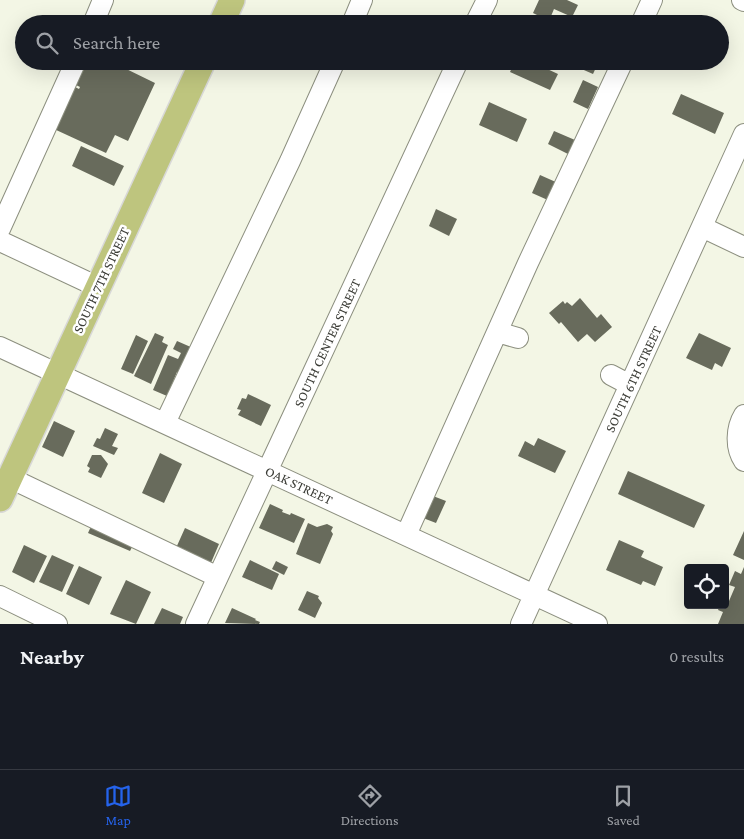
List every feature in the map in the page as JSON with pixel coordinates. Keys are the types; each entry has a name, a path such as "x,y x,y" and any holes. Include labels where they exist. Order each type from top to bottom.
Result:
{"main road":[{"path":"225,15 232,0"},
{"name":"SOUTH 7TH STREET","path":"4,488 199,70"}],"street":[{"path":"97,15 103,0"},
{"path":"356,15 362,0"},
{"path":"480,15 487,0"},
{"path":"645,15 652,0"},
{"path":"0,229 41,143 72,70"},
{"path":"165,422 290,161 331,70"},
{"name":"SOUTH CENTER STREET","path":"196,624 454,70"},
{"path":"406,535 497,332 619,70"},
{"name":"SOUTH 6TH STREET","path":"521,624 744,134"},
{"path":"702,227 744,247"},
{"path":"0,241 98,287"},
{"path":"497,332 518,338"},
{"name":"OAK STREET","path":"0,347 597,624"},
{"path":"611,376 630,385"},
{"path":"744,415 737,439 741,457 744,461"},
{"path":"4,488 218,577"},
{"path":"0,596 57,624"}],"building":[{"path":"539,0 567,0 578,5 573,15 568,15 554,9 552,15 537,15 533,13"},
{"path":"80,70 128,70 155,83 128,141 115,135 106,153 54,129 75,87 79,89 80,87 72,83"},
{"path":"511,70 549,70 558,74 550,90 510,72"},
{"path":"584,70 595,70 593,74"},
{"path":"583,80 598,87 588,109 573,102"},
{"path":"681,94 724,113 715,134 672,114"},
{"path":"489,102 527,119 517,142 479,125"},
{"path":"554,131 575,140 568,154 548,144"},
{"path":"81,146 124,166 114,186 72,166"},
{"path":"540,175 558,183 550,201 532,193"},
{"path":"436,209 457,219 449,236 429,226"},
{"path":"580,298 597,318 601,314 612,327 595,342 587,334 578,342 561,322 559,324 549,313 563,301 565,304 567,302 572,306"},
{"path":"155,333 164,337 162,342 168,345 151,384 134,376"},
{"path":"699,333 731,348 722,367 715,363 712,370 686,358"},
{"path":"136,335 148,341 133,374 121,369"},
{"path":"177,341 193,348 182,374 177,372 167,396 153,390 168,355 178,359 181,353 173,349"},
{"path":"248,394 271,405 261,426 238,415 241,410 237,409 242,398 246,399"},
{"path":"54,421 75,431 63,457 42,447"},
{"path":"105,428 118,434 112,446 118,448 114,455 93,446 97,438 100,439"},
{"path":"538,438 566,451 555,473 518,456 525,441 534,446"},
{"path":"160,453 182,464 164,503 142,493"},
{"path":"92,455 101,455 108,464 101,478 88,472 90,468 87,466"},
{"path":"628,471 705,505 694,528 618,494"},
{"path":"433,496 446,501 436,523 423,518"},
{"path":"270,504 283,510 282,512 290,515 291,513 305,519 294,543 259,528"},
{"path":"93,522 135,541 130,551 88,533"},
{"path":"308,523 317,527 327,524 333,527 331,531 333,534 320,564 296,554"},
{"path":"185,528 219,544 210,565 176,548"},
{"path":"744,531 744,560 733,555"},
{"path":"619,540 644,551 641,557 663,567 655,586 643,581 641,585 606,570"},
{"path":"24,545 47,556 34,583 12,572"},
{"path":"52,555 74,565 62,592 39,582"},
{"path":"250,560 279,574 272,590 242,577"},
{"path":"276,561 288,567 284,575 272,569"},
{"path":"79,566 102,577 89,605 66,594"},
{"path":"744,567 744,624 718,624 723,612 718,609 729,609 729,601 735,587 729,585 735,571 741,574"},
{"path":"126,580 151,592 136,624 110,614"},
{"path":"307,591 319,596 318,598 322,603 315,618 298,610"},
{"path":"162,608 183,617 180,624 154,624"},
{"path":"232,608 256,619 260,622 259,624 225,623"}]}
